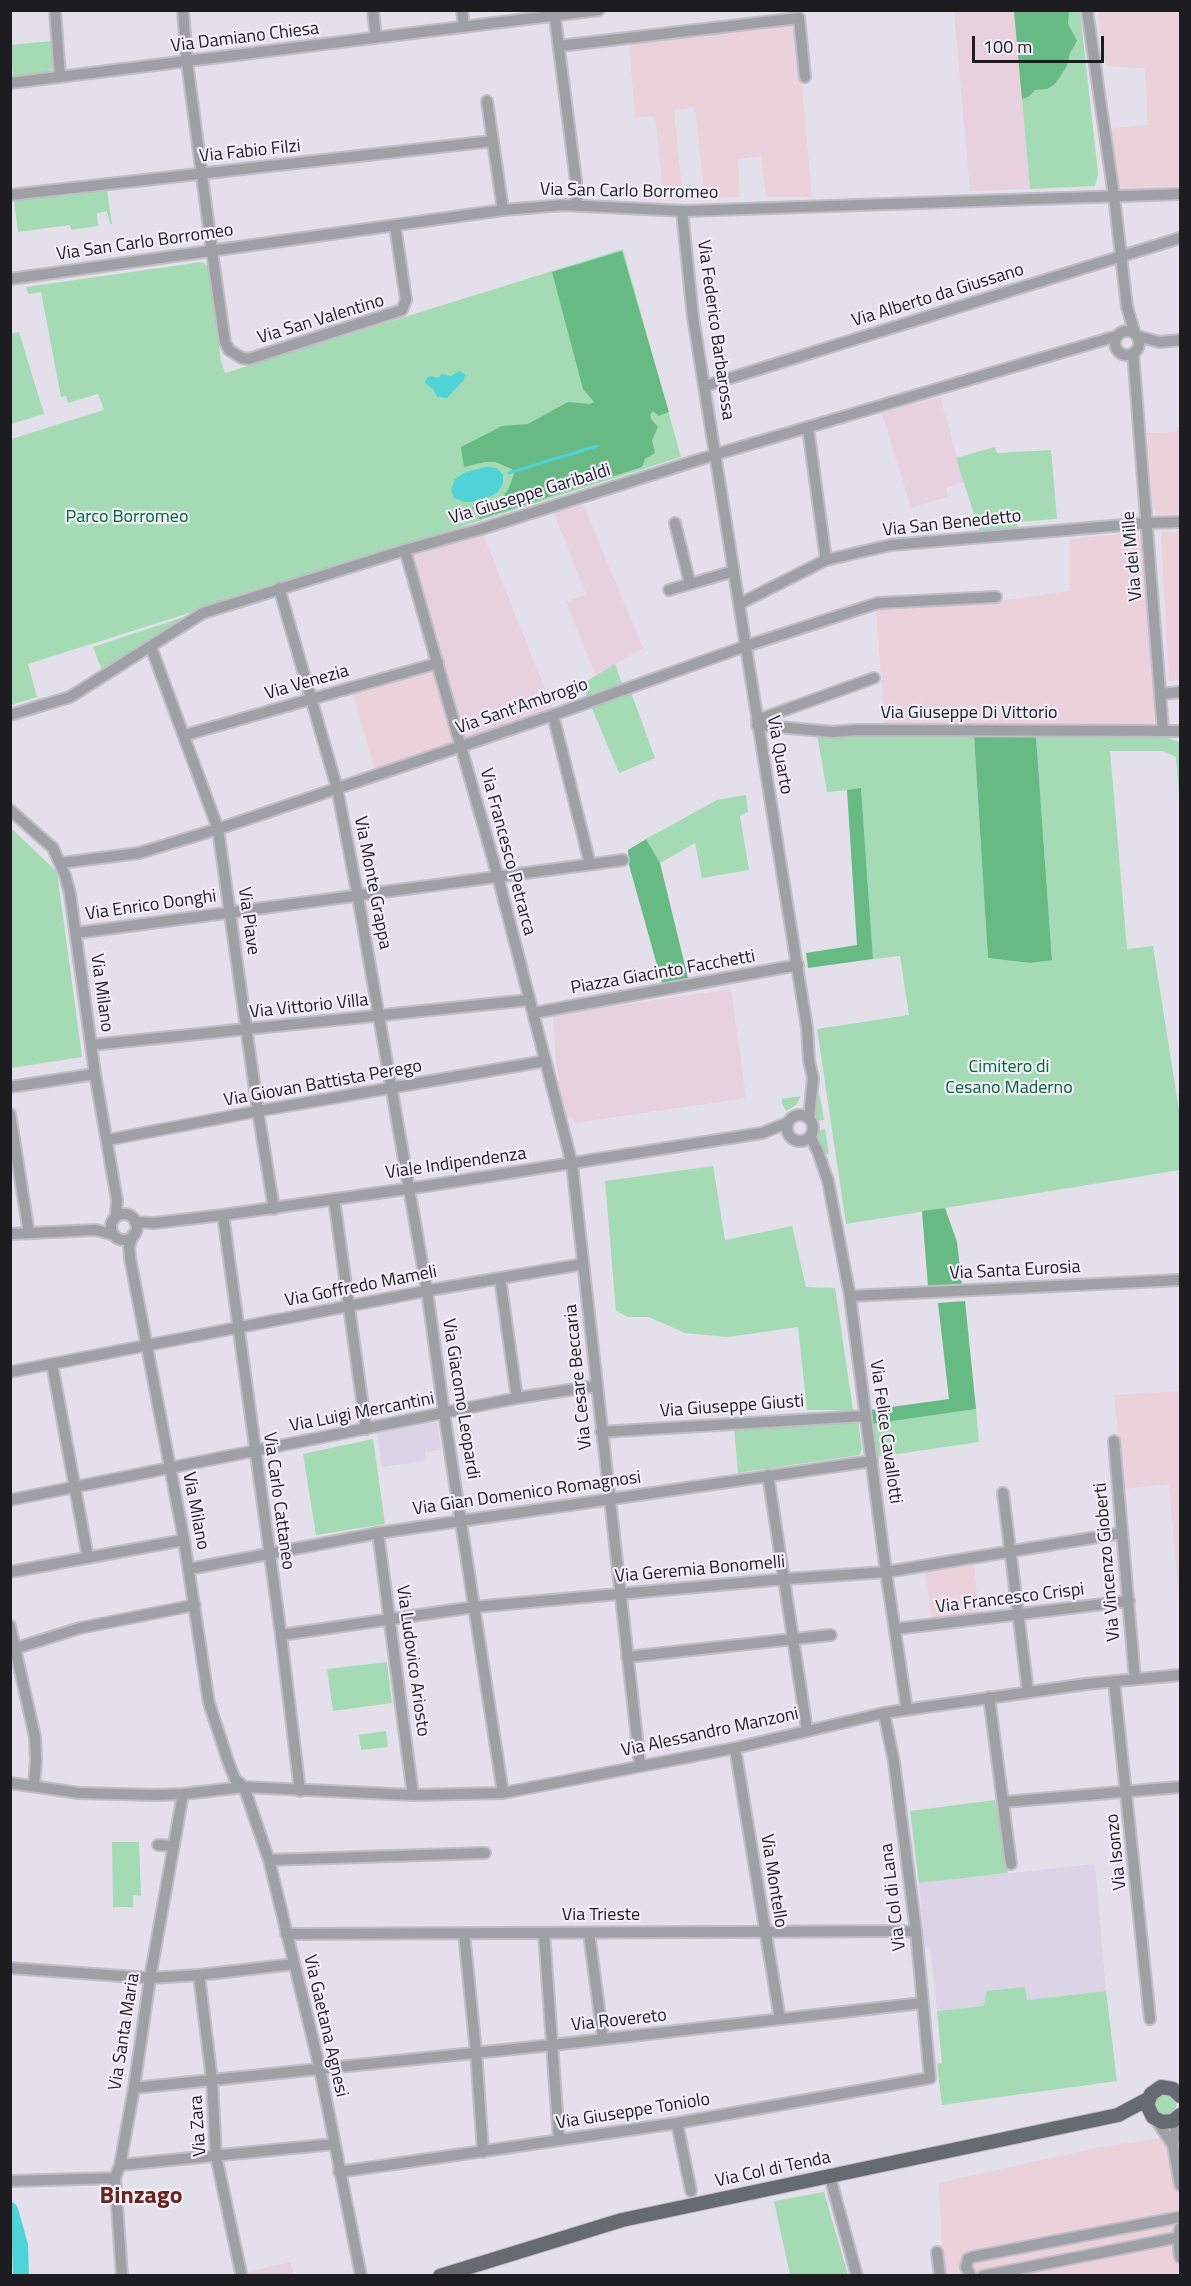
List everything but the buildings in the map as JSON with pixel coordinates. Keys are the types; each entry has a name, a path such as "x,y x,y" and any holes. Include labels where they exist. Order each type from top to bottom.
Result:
{"main road":[{"name":"Via Col di Tenda","path":"440,2276 622,2220 1118,2115 1148,2099 1161,2087 1167,2087 1180,2093"},
{"path":"1148,2099 1149,2112 1154,2119"},
{"name":"Via Col di Tenda","path":"1118,2115 1168,2122 1180,2115"}],"street":[{"path":"55,10 60,77"},
{"path":"183,10 187,62 212,250"},
{"path":"373,10 376,38"},
{"path":"462,10 464,27"},
{"name":"Via Damiano Chiesa","path":"10,83 464,27 554,13 599,10"},
{"path":"1087,10 1114,196 1127,307 1139,344 1128,352 1115,344 1127,307"},
{"path":"554,13 577,206"},
{"path":"558,46 799,18 806,77"},
{"path":"487,101 503,210"},
{"name":"Via Fabio Filzi","path":"10,195 493,141"},
{"name":"Via San Carlo Borromeo","path":"10,279 503,210 577,206 682,211 1180,194"},
{"name":"Via Federico Barbarossa","path":"682,211 693,317 717,454"},
{"name":"Via San Valentino","path":"212,250 226,345 239,356 249,359 402,310 406,300 395,225"},
{"name":"Via Alberto da Giussano","path":"705,386 1180,238"},
{"path":"1120,334 1129,331 1136,335"},
{"name":"Via Giuseppe Garibaldi","path":"10,714 70,698 203,613 279,588 481,529 717,454 1078,346 1107,340 1120,334"},
{"name":"Via Giuseppe Garibaldi","path":"1136,335 1160,342"},
{"name":"Via Giuseppe Garibaldi","path":"1078,346 1128,352 1160,342 1180,340"},
{"name":"Via dei Mille","path":"1128,352 1135,379 1163,731"},
{"path":"808,428 826,560"},
{"name":"Via Quarto","path":"717,454 757,723 807,1028 809,1061 807,1097 797,1115"},
{"name":"Via San Benedetto","path":"739,604 826,560 891,545 1180,522"},
{"path":"675,523 690,584"},
{"name":"Via Francesco Petrarca","path":"405,550 498,877 572,1164"},
{"path":"669,590 731,572"},
{"name":"Via Monte Grappa","path":"279,588 337,788 410,1188"},
{"name":"Via Sant'Ambrogio","path":"61,863 139,853 218,829 553,715 746,646 878,603 996,597"},
{"name":"Via Piave","path":"152,647 218,829 274,1209"},
{"name":"Via Venezia","path":"185,735 438,663"},
{"path":"757,723 874,678"},
{"path":"1161,693 1180,692"},
{"path":"553,715 590,864"},
{"name":"Via Giuseppe Di Vittorio","path":"757,723 833,732 855,730 1180,731"},
{"name":"Via Milano","path":"10,810 52,848 61,863 70,894 95,1074 117,1200 114,1235"},
{"name":"Via Enrico Donghi","path":"76,933 623,860"},
{"name":"Piazza Giacinto Facchetti","path":"533,1013 798,965"},
{"name":"Via Vittorio Villa","path":"91,1046 529,1000"},
{"name":"Via Giovan Battista Perego","path":"106,1140 545,1061"},
{"name":"Via Quarto","path":"809,1061 813,1078 809,1119"},
{"path":"10,1087 95,1074"},
{"path":"10,1114 29,1233"},
{"path":"797,1115 809,1119 813,1127 810,1136 799,1141 788,1135 787,1123 797,1115"},
{"name":"Viale Indipendenza","path":"133,1226 274,1209 572,1164 762,1132 787,1123"},
{"name":"Viale Indipendenza","path":"762,1132 788,1135"},
{"name":"Via Felice Cavallotti","path":"810,1136 828,1181 850,1296 886,1572 907,1710"},
{"name":"Via Felice Cavallotti","path":"799,1141 820,1161"},
{"name":"Via Cesare Beccaria","path":"572,1164 595,1386 640,1765"},
{"name":"Via Giacomo Leopardi","path":"410,1188 503,1793"},
{"path":"334,1199 366,1429"},
{"name":"Via Milano","path":"117,1200 133,1226 129,1255 184,1540 210,1710 235,1779 244,1787"},
{"name":"Via Carlo Cattaneo","path":"223,1215 281,1635 300,1791"},
{"path":"10,1234 96,1230 121,1239 133,1226 114,1220 96,1230"},
{"name":"Via Goffredo Mameli","path":"10,1372 427,1291 583,1264"},
{"path":"500,1278 517,1398"},
{"name":"Via Santa Eurosia","path":"850,1296 1180,1280"},
{"path":"52,1364 88,1558"},
{"name":"Via Luigi Mercantini","path":"10,1500 517,1398 595,1386"},
{"name":"Via Giuseppe Giusti","path":"601,1432 865,1416"},
{"name":"Via Vincenzo Gioberti","path":"1114,1441 1135,1679"},
{"name":"Via Gian Domenico Romagnosi","path":"189,1569 378,1533 872,1461"},
{"path":"768,1475 807,1730"},
{"path":"1004,1493 1028,1692"},
{"name":"Via Ludovico Ariosto","path":"378,1533 413,1795"},
{"name":"Via Geremia Bonomelli","path":"281,1635 474,1607 886,1572 1122,1533"},
{"path":"10,1572 184,1540"},
{"name":"Via Francesco Crispi","path":"894,1629 1129,1601"},
{"path":"13,1649 80,1628 195,1605"},
{"path":"10,1626 13,1649 35,1737 34,1786"},
{"path":"627,1657 831,1635"},
{"name":"Via Alessandro Manzoni","path":"12,1784 68,1791 183,1794 244,1787 413,1795 503,1793 735,1748 884,1713 989,1697 1180,1675"},
{"name":"Via Isonzo","path":"1114,1681 1150,2019"},
{"path":"989,1697 1011,1864"},
{"name":"Via Col di Lana","path":"884,1713 894,1762 916,1931 930,2078"},
{"name":"Via Montello","path":"735,1748 780,2019"},
{"name":"Via Gaetana Agnesi","path":"244,1787 269,1860 320,2069 339,2172 362,2276"},
{"path":"1003,1802 1180,1787"},
{"name":"Via Santa Maria","path":"122,2276 115,2178 120,2165 134,2088 172,1846 183,1794"},
{"path":"158,1845 172,1846"},
{"path":"269,1860 485,1852"},
{"name":"Via Trieste","path":"286,1934 916,1931"},
{"path":"464,1933 483,2152"},
{"path":"544,1933 559,2140"},
{"path":"589,1933 603,2039"},
{"path":"10,1968 150,1978 294,1964"},
{"name":"Via Zara","path":"200,1974 212,2080 216,2156 242,2272"},
{"name":"Via Rovereto","path":"134,2088 552,2045 922,2003"},
{"name":"Via Giuseppe Toniolo","path":"339,2172 676,2123 930,2078"},
{"path":"1180,2115 1173,2145 1180,2186"},
{"path":"1154,2119 1173,2145"},
{"path":"676,2123 691,2191"},
{"path":"120,2165 334,2144"},
{"path":"830,2177 856,2276"},
{"path":"13,2181 115,2178"},
{"path":"971,2276 966,2267 968,2259 972,2257 1180,2217"},
{"path":"983,2276 1180,2235 1180,2257"},
{"path":"937,2252 940,2276"}],"shaded area":[{"path":"954,11 1014,11 1030,189 970,191"},
{"path":"1098,11 1180,11 1180,186 1119,189 1111,128 1148,125 1145,68 1106,66"},
{"path":"796,22 812,197 766,197 761,156 738,159 740,197 705,199 695,107 674,110 683,200 664,199 655,116 635,118 629,41"},
{"path":"940,397 964,482 946,488 948,497 911,508 882,413"},
{"path":"1176,427 1180,427 1180,514 1158,515 1153,508 1147,433 1177,432"},
{"path":"580,497 643,648 596,676 566,602 586,594 551,506"},
{"path":"481,529 555,714 461,745 405,550"},
{"path":"1137,532 1141,537 1155,721 1151,724 885,725 876,610 1007,600 1070,591 1070,539"},
{"path":"1161,532 1180,532 1180,680 1169,681"},
{"path":"438,663 461,745 376,774 351,688"},
{"path":"731,989 746,1098 574,1123 572,1117 565,1118 556,1060 553,1015"},
{"path":"1180,1391 1179,1600 1169,1484 1124,1489 1114,1395"},
{"path":"437,1422 441,1450 425,1452 426,1461 382,1467 377,1433"},
{"path":"974,1565 979,1616 932,1620 925,1572"},
{"path":"1095,1864 1106,1991 1027,2000 1025,1987 986,1991 985,2006 937,2011 930,1947 925,1948 919,1883"},
{"path":"1180,2135 1180,2275 943,2275 939,2183 1096,2148"},
{"path":"290,2262 294,2275 241,2276 240,2274"}],"green space":[{"path":"1014,11 1080,11 1098,174 1095,186 1030,189"},
{"path":"1014,11 1069,11 1068,24 1077,41 1070,53 1067,66 1055,84 1047,89 1035,90 1022,99"},
{"path":"52,41 54,64 50,73 13,78 10,45"},
{"path":"107,190 112,224 110,224 107,211 97,213 98,226 71,230 70,225 18,232 14,201"},
{"name":"Parco Borromeo","path":"623,249 681,457 28,664 37,697 11,705 11,439 104,410 98,394 68,403 66,396 61,397 41,292 28,294 26,287 202,262 209,267 221,362 225,373"},
{"path":"622,251 669,412 659,416 653,411 650,414 658,427 652,440 655,453 645,459 642,467 480,519 472,507 487,504 503,496 514,474 512,469 495,462 464,467 461,447 502,426 528,424 568,402 590,404 594,402 583,389 552,272"},
{"path":"19,332 44,414 11,424 11,334"},
{"path":"995,447 997,453 1051,450 1057,519 1017,522 1018,529 980,533 956,458"},
{"path":"199,612 102,670 93,647"},
{"path":"615,664 624,689 629,687 655,758 619,773 582,684"},
{"name":"Cimitero di Cesano Maderno","path":"817,734 836,738 883,735 974,736 988,958 1030,963 1052,959 1036,736 1164,737 1180,742 1180,808 1176,757 1163,751 1110,751 1127,949 1153,946 1180,1117 1180,1170 846,1224 817,1029 909,1015 900,956 873,959 861,789 827,792"},
{"path":"974,736 1036,736 1052,960 1030,963 988,958"},
{"path":"861,788 873,959 808,968 806,953 857,945 847,790"},
{"path":"746,795 748,812 740,816 749,870 702,878 695,843 660,863 646,839 717,800"},
{"path":"10,827 57,872 82,1057 11,1068"},
{"path":"646,839 660,863 688,978 662,983 629,865 628,850"},
{"path":"820,1095 824,1120 817,1121 814,1114 816,1096"},
{"path":"801,1096 796,1105 786,1111 782,1099"},
{"path":"825,1129 829,1154 825,1154 817,1137 818,1130"},
{"path":"713,1166 725,1240 792,1226 806,1287 835,1288 853,1410 807,1410 798,1327 728,1337 685,1333 649,1317 628,1317 616,1311 605,1181"},
{"path":"945,1208 957,1242 962,1285 928,1287 922,1211"},
{"path":"965,1301 976,1409 872,1424 870,1410 949,1399 938,1303"},
{"path":"976,1409 979,1442 877,1457 872,1424"},
{"path":"858,1420 862,1450 859,1455 738,1473 734,1427"},
{"path":"373,1439 385,1524 316,1535 303,1454"},
{"path":"387,1662 392,1703 333,1711 327,1669"},
{"path":"386,1731 388,1747 361,1750 359,1735"},
{"path":"995,1800 1008,1873 919,1883 910,1811"},
{"path":"112,1842 139,1842 141,1896 133,1895 133,1907 113,1907"},
{"path":"1025,1987 1027,2000 1106,1991 1117,2081 942,2105 937,2064 942,2063 937,2011 984,2006 986,1991"},
{"path":"1161,2094 1169,2094 1176,2101 1176,2109 1169,2116 1161,2116 1154,2109 1154,2101"},
{"path":"824,2192 848,2275 790,2275 774,2201"}],"water":[{"path":"460,371 465,375 464,380 447,398 437,397 433,389 425,383 430,376 438,378 442,374 451,376"},
{"path":"486,467 497,468 503,475 503,483 498,492 485,499 472,502 454,498 451,490 455,479 466,472"}],"waterway":[{"path":"509,473 597,446"},
{"path":"10,2210 20,2245 21,2276"}],"district":[{"name":"Binzago","path":"141,2197"}]}
